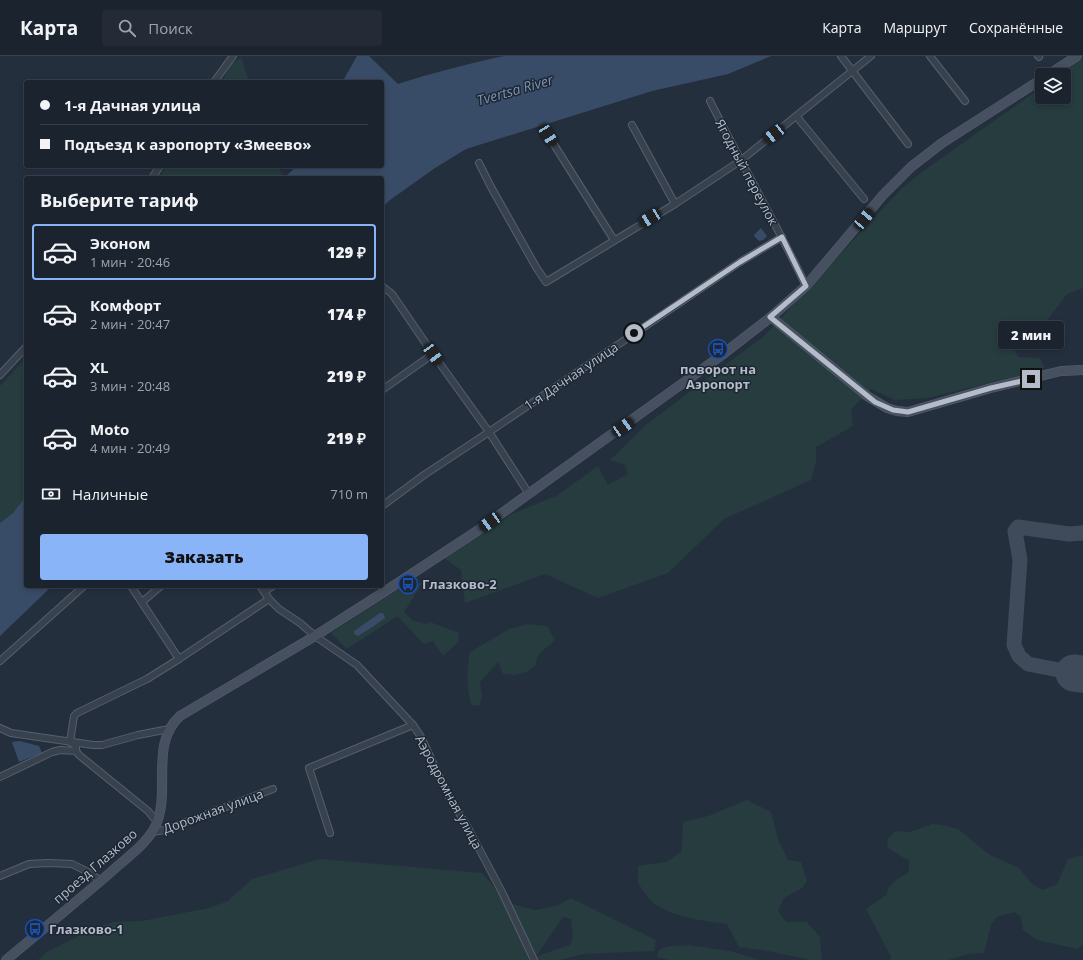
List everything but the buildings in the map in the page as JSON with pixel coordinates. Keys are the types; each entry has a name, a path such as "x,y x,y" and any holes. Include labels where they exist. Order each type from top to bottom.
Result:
{"main road":[{"path":"1059,68 1077,56"},
{"name":"проезд Глазково","path":"6,960 100,881 152,832 157,822 161,805 164,747 169,730 178,718 188,710 315,636 477,531 668,395 770,317 806,286 888,190 911,167 942,143 1035,83"},
{"path":"770,317 866,396 881,406 897,411 912,411 991,388 1060,371 1083,370"}],"street":[{"path":"215,80 233,56"},
{"path":"841,56 908,144"},
{"path":"479,163 494,194 546,282 675,204 740,161 871,56"},
{"path":"930,56 965,101"},
{"name":"Ягодный переулок","path":"710,101 740,161 782,237 806,286"},
{"path":"797,116 864,199"},
{"path":"632,125 675,204"},
{"path":"548,135 614,240"},
{"name":"1-я Дачная улица","path":"384,505 424,475 490,432 740,262 782,237"},
{"path":"384,288 392,294 433,354 490,432 529,494"},
{"path":"0,375 24,349"},
{"path":"384,389 433,354"},
{"path":"0,661 82,588"},
{"path":"132,588 179,659"},
{"path":"142,602 159,588"},
{"name":"Аэродромная улица","path":"261,588 268,599 279,609 357,665 413,725 421,737 449,797 502,892 534,960"},
{"path":"264,592 270,588"},
{"path":"70,742 74,716 77,713 146,679 179,659 268,599"},
{"path":"330,833 309,768 413,725"},
{"path":"0,728 11,733 70,742 102,745 169,730"},
{"path":"70,742 76,746 76,751 79,755 148,811 157,822"},
{"path":"0,777 52,752 60,750 76,751"},
{"name":"Дорожная улица","path":"152,832 165,830 273,789"},
{"path":"0,876 29,864 72,864 92,874 100,881"}],"green space":[{"path":"241,57 248,80 223,80 230,65"},
{"path":"1083,58 1083,288 1067,294 1039,331 1020,333 1013,348 1019,357 1040,358 1045,368 928,398 895,400 871,389 851,410 853,426 816,447 816,462 811,480 724,519 668,573 598,598 545,574 465,603 461,570 444,558 512,514 556,496 598,466 608,485 628,474 625,465 610,460 647,424 764,336 902,188 926,169 1035,92 1035,104 1071,104 1071,68 1069,68"},
{"path":"166,168 279,168 283,176 160,176"},
{"path":"24,360 24,499 13,513 0,523 0,386"},
{"path":"423,582 404,612 412,620 425,624 430,622 459,633 458,642 443,656 433,641 424,644 398,617 347,649 331,633 402,587 408,588"},
{"path":"528,624 547,626 555,640 538,655 535,666 527,672 515,675 503,674 498,662 480,682 482,697 479,706 472,705 470,700 468,679 470,652 509,629"},
{"path":"747,800 771,812 778,839 788,860 801,862 807,881 802,888 784,898 778,911 786,922 807,922 820,937 822,960 811,960 768,951 739,947 727,924 681,916 664,909 656,905 646,895 638,883 638,866 666,862 681,852 683,822 708,816"},
{"path":"932,824 958,829 990,855 1019,868 1032,884 1043,890 1057,884 1068,859 1083,855 1083,944 1077,949 1037,940 1023,930 1021,917 1014,912 997,917 991,925 984,953 968,954 948,960 890,960 891,957 866,909 887,894 888,888 896,880 909,872 909,860 887,847 888,839 895,831 910,832"},
{"path":"320,859 482,873 509,903 535,910 556,906 571,898 656,940 654,951 584,954 560,960 535,960 537,956 570,945 573,937 571,919 563,917 537,955 528,957 529,960 38,960 47,952 93,929 113,922 142,921 209,908 228,901 252,879"},
{"path":"688,945 730,951 760,960 669,960 657,957 658,951 665,947"}],"water":[{"name":"Tvertsa River","path":"357,56 369,56 398,84 450,69 504,56 771,56 728,74 652,91 466,149 435,168 384,205 384,176 286,176 295,168 384,168 384,80 344,79"},
{"path":"761,228 767,236 763,240 759,241 754,235"},
{"path":"24,499 24,588 50,588 0,636 0,523 13,513"},
{"path":"380,613 383,613 385,618 358,636 354,634 354,631"},
{"path":"20,741 39,746 42,753 19,762 12,742"}],"taxiway":[{"path":"1074,673 1028,664 1019,656 1014,645 1020,560 1015,531 1018,527 1069,534 1083,533"}],"runway":[{"path":"1074,673 1083,674"}],"place":[{"name":"поворот на Аэропорт","path":"718,349"},
{"name":"Глазково-2","path":"408,584"},
{"name":"Глазково-1","path":"35,929"}],"route":[{"path":"634,333 740,262 782,237 806,286 770,317 866,396 881,406 897,411 908,412 991,388 1031,379"}]}
